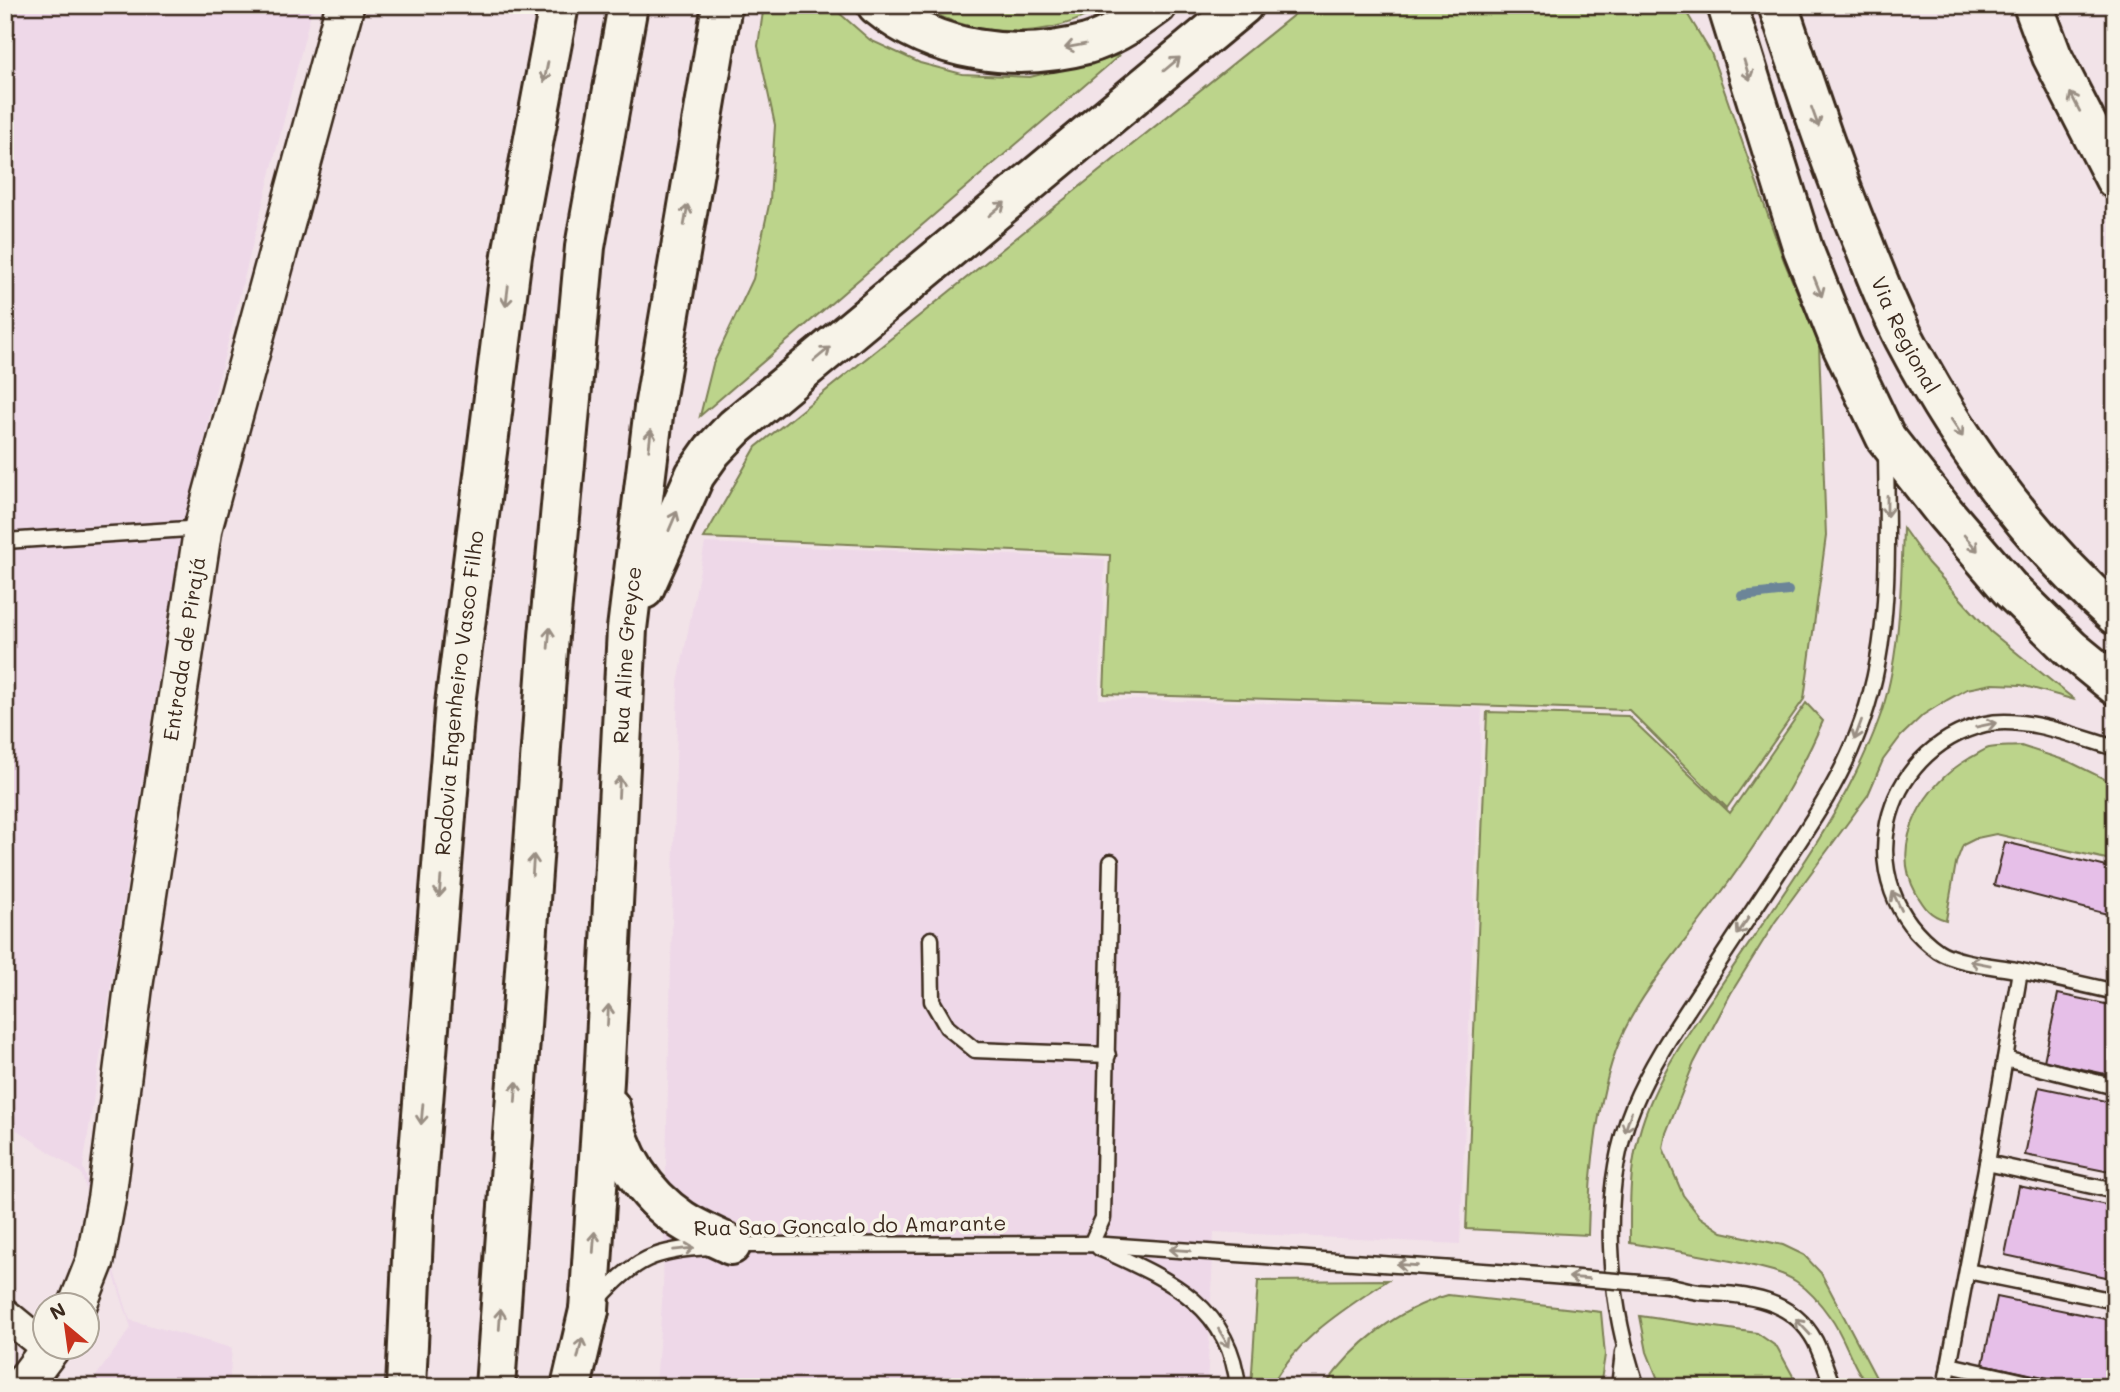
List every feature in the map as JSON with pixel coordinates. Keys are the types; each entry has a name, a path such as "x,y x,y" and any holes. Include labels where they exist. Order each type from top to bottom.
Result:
{"main road":[{"name":"Rodovia Engenheiro Vasco Filho","path":"406,1387 414,1215 455,704 512,255 559,5"},
{"path":"495,1387 549,636 585,247 628,5"},
{"name":"Rua Aline Greyce","path":"571,1387 589,1310 604,1081 627,629 654,408 722,5"},
{"path":"877,5 896,21 942,42 990,51 1035,53 1088,43 1137,20 1157,5"},
{"path":"627,629 695,475 712,451 735,427 1242,5"},
{"path":"1727,5 1803,249 1840,344 1886,438 2009,588 2071,649 2115,685"},
{"name":"Via Regional","path":"1778,5 1842,191 1903,337 1948,415 2000,493 2075,580 2115,615"},
{"path":"2033,5 2052,56 2115,179"},
{"path":"604,1081 614,1128 629,1164 646,1190 682,1220 731,1245"},
{"path":"399,1387 408,1329"}],"street":[{"name":"Entrada de Pirajá","path":"84,1290 95,1261 107,1196 133,990 203,528 345,5"},
{"path":"5,1314 32,1335"},
{"path":"21,1387 42,1360"}],"lane":[{"path":"1637,1387 1624,1348 1611,1240 1610,1209 1621,1143 1633,1107 1675,1028 1812,821 1839,775 1858,734 1876,676 1884,615 1887,569 1886,438"},
{"path":"5,541 203,528"},
{"path":"2115,748 2020,722 1987,723 1955,735 1927,754 1904,779 1891,808 1885,839 1886,868 1895,901 1914,928 1940,953 1966,961 2115,992"},
{"path":"1111,862 1103,1218 1091,1244 1158,1276 1190,1296 1216,1326 1230,1348 1238,1387"},
{"path":"931,939 932,1001 947,1027 975,1050 1108,1055"},
{"path":"1945,1387 2020,971"},
{"path":"2005,1059 2115,1087"},
{"path":"1987,1163 2115,1191"},
{"name":"Rua Sao Goncalo do Amarante","path":"589,1310 619,1276 639,1261 675,1249 731,1245 1091,1244 1667,1285 1699,1292 1718,1291 1753,1297 1773,1303 1803,1324 1815,1340 1833,1387"},
{"path":"1967,1271 2115,1301"},
{"path":"1619,1387 1624,1348"},
{"path":"1949,1365 2047,1387"}],"shaded area":[{"path":"5,5 313,5 211,409 170,604 83,1167 130,1320 232,1348 229,1387 88,1387 131,1328 81,1173 5,1122"},
{"path":"705,543 1105,559 1099,699 1482,708 1460,1244 1214,1232 1207,1387 656,1387 663,1287 678,683"}],"green space":[{"path":"764,5 830,5 870,40 920,63 962,74 1030,77 1120,55 700,416 713,364 753,279 770,200 775,125 758,46"},
{"path":"919,5 1106,5 1061,25 1012,31 964,24"},
{"path":"1306,5 1682,5 1711,53 1784,261 1819,344 1826,536 1804,699 1727,808 1629,710 1104,694 1110,555 704,538 756,447"},
{"path":"1903,528 1928,563 1991,632 2075,700 2021,685 1992,684 1967,689 1923,715 1901,736 1883,760 1868,795 1775,922 1731,993 1694,1063 1666,1133 1663,1148 1683,1195 1700,1217 1722,1232 1783,1245 1804,1255 1821,1273 1881,1387 1870,1387 1858,1371 1830,1317 1815,1298 1797,1282 1759,1267 1630,1243 1630,1193 1637,1143 1643,1123 1669,1065 1804,862 1863,759 1878,722 1891,676 1900,601"},
{"path":"1806,703 1823,721 1783,800 1752,849 1650,988 1624,1031 1601,1103 1590,1185 1588,1235 1466,1229 1487,712 1628,716 1730,813"},
{"path":"2021,746 2070,762 2115,784 2115,861 1996,834 1977,838 1963,845 1956,863 1946,920 1936,916 1922,903 1908,874 1906,854 1916,816 1939,783 1970,758 1989,748"},
{"path":"1388,1280 1322,1326 1294,1353 1270,1387 1251,1387 1258,1281"},
{"path":"1448,1295 1601,1312 1605,1355 1600,1387 1324,1387 1349,1356 1378,1330 1412,1309"},
{"path":"1640,1316 1757,1333 1777,1347 1799,1387 1661,1387 1647,1352"}],"building":[{"path":"2005,842 2115,869 2115,916 1994,885"},
{"path":"2058,994 2115,1006 2115,1076 2044,1061"},
{"path":"2039,1087 2115,1103 2115,1173 2025,1155"},
{"path":"2019,1186 2115,1207 2115,1279 2005,1255"},
{"path":"1997,1297 2115,1321 2115,1387 2090,1387 1983,1364"},
{"path":"1980,1382 2002,1387 1979,1387"}],"waterway":[{"path":"1742,596 1788,591"}]}
